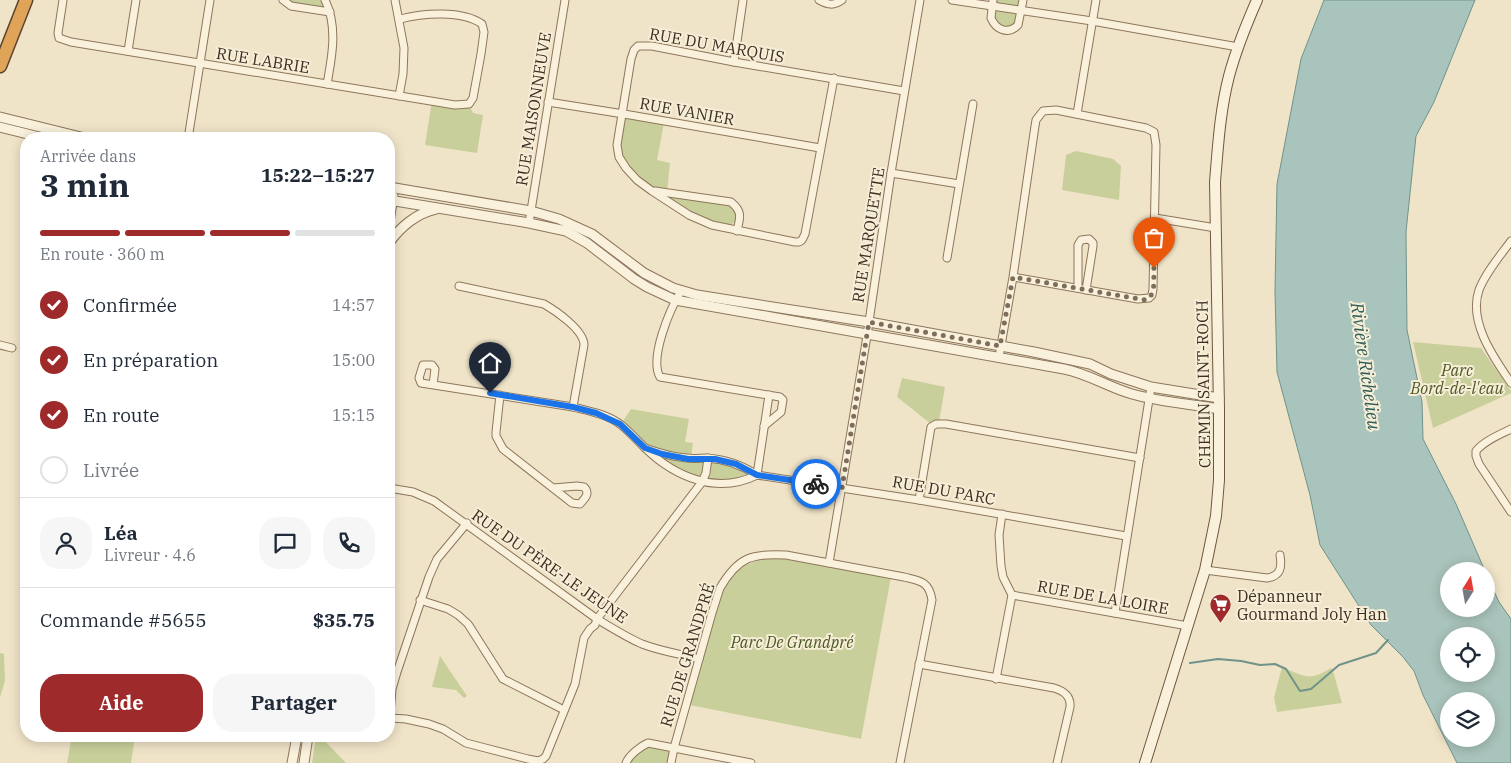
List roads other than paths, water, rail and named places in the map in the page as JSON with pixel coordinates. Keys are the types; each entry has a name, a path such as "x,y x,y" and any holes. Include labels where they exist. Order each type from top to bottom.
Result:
{"highway":[{"path":"0,66 26,0"}],"main road":[{"name":"CHEMIN SAINT-ROCH","path":"1145,763 1206,570 1214,536 1218,499 1219,404 1215,182 1218,141 1228,81 1238,47 1257,0"}],"street":[{"name":"RUE LABRIE","path":"63,0 58,33 59,38 71,42 455,105 469,104 475,89 484,32 482,24 471,19 447,14 400,19"},
{"path":"128,51 136,0"},
{"path":"189,132 210,0"},
{"path":"283,0 291,6 330,12"},
{"path":"325,0 330,12 333,45 327,84"},
{"path":"395,0 400,19 404,54 399,96"},
{"name":"RUE MAISONNEUVE","path":"529,223 565,0"},
{"path":"734,62 744,0"},
{"path":"819,0 834,5 842,0"},
{"name":"RUE MARQUETTE","path":"830,562 920,0"},
{"path":"952,0 993,3 1021,10 1238,47"},
{"path":"993,3 992,21 997,28 1003,31 1012,30 1018,25 1023,0"},
{"path":"1077,114 1096,0"},
{"name":"RUE DU MARQUIS","path":"834,78 805,234 802,240 795,242 737,231 701,220 637,180 619,157 617,145 631,59 634,50 638,46 652,46 734,62 834,78 904,91"},
{"name":"RUE VANIER","path":"548,102 820,148"},
{"path":"947,258 972,104"},
{"path":"999,357 1036,120 1043,111 1056,110 1146,128 1154,132 1156,140 1152,295 1145,300 1013,277"},
{"path":"0,117 61,132"},
{"path":"0,127 20,132"},
{"path":"891,173 959,184"},
{"path":"395,189 530,212 559,219 592,234 644,273 681,291 869,322 1090,364 1132,382 1219,404"},
{"path":"652,191 731,202 739,209 737,231"},
{"path":"395,201 561,229 571,233 592,247 634,279 675,300 1081,373 1112,387 1149,398 1219,404"},
{"path":"395,236 416,217 430,211 444,209"},
{"path":"1155,218 1216,228"},
{"path":"1089,239 1093,246 1082,289 1078,246 1081,240 1089,239"},
{"path":"1511,241 1486,276 1479,291 1477,302 1478,316 1483,335 1491,353 1511,383"},
{"path":"459,286 544,304 577,330 582,337 584,345 573,407"},
{"path":"681,291 668,315 661,340 657,362 660,377 780,397 783,400 783,407 779,414 764,426"},
{"path":"0,345 12,348"},
{"name":"RUE DU PARC","path":"433,385 573,407 596,413 620,424 658,460 685,477 702,482 722,484 746,480 757,475"},
{"path":"1114,613 1150,387"},
{"path":"500,395 496,436 503,449 554,488"},
{"path":"757,475 769,395"},
{"path":"919,500 930,433 932,427 936,424 946,424 1140,458"},
{"path":"1511,429 1479,447 1476,451 1480,464 1511,512"},
{"name":"RUE DU PARC","path":"645,448 688,459 708,458 736,464 757,475 919,500 1126,536"},
{"path":"395,718 429,724 466,743 483,748 538,761 543,759 546,756 576,678 584,638 702,482 706,473 708,458"},
{"name":"RUE DU PÈRE-LE JEUNE","path":"395,489 413,492 434,501 597,619 642,644 698,659"},
{"path":"996,679 1012,595 1003,577 1001,566 999,540 1002,514"},
{"path":"395,680 420,600 437,558 466,524"},
{"name":"RUE DE GRANDPRÉ","path":"671,763 717,595 726,578 735,567 746,559 766,554 786,555 921,581 927,586 932,600 919,664"},
{"path":"1206,570 1267,578 1273,577 1280,572 1280,555"},
{"name":"RUE DE LA LOIRE","path":"1012,595 1188,626"},
{"path":"420,600 448,608 458,614 468,624 503,679 509,684 564,710"},
{"path":"900,763 919,664 1054,688 1068,695 1070,703 1056,763"},
{"path":"292,763 296,742"},
{"path":"304,763 307,742"},
{"path":"626,763 644,745 648,744 751,763"}],"water":[{"name":"Rivière Richelieu","path":"1324,0 1475,0 1434,102 1416,136 1406,232 1407,330 1422,402 1423,439 1456,504 1481,562 1440,562 1440,618 1495,618 1495,593 1511,619 1511,763 1457,763 1449,747 1495,747 1495,692 1440,692 1440,729 1423,695 1414,671 1403,657 1371,625 1320,545 1310,495 1277,372 1275,291 1277,184 1301,59"}],"waterway":[{"path":"1190,663 1218,659 1260,665 1275,664 1286,669 1300,691 1311,689 1339,665 1376,653 1388,640"}],"place":[{"name":"Dépanneur Gourmand Joly Han","path":"1221,624"}],"park label":[{"name":"Parc Bord-de-l'eau","path":"1457,379"},
{"name":"Parc De Grandpré","path":"792,642"}]}
